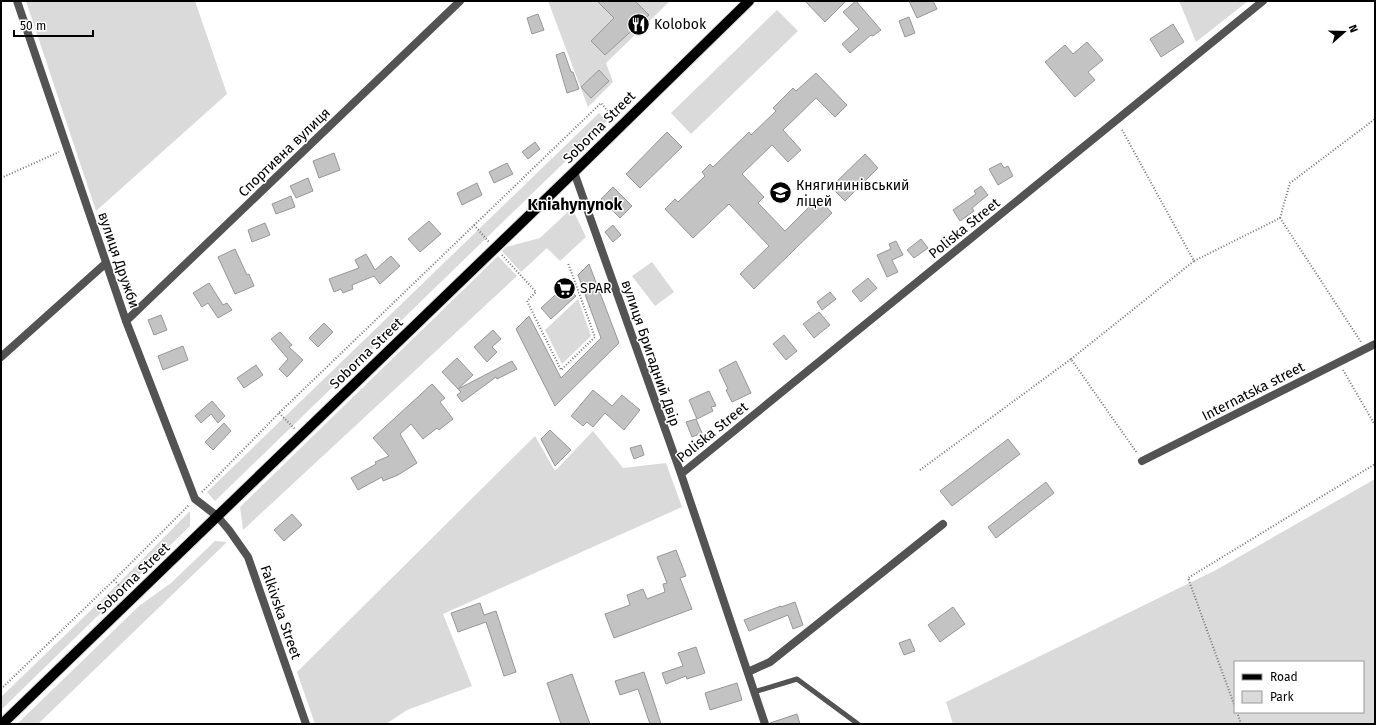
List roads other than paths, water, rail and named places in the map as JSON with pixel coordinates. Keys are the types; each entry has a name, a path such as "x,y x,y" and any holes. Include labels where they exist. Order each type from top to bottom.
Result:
{"main road":[{"name":"Soborna Street","path":"2,724 574,172 748,1"}],"street":[{"name":"вулиця Дружби","path":"17,1 126,321 195,499 217,516"},
{"name":"Спортивна вулиця","path":"126,321 460,1"},
{"name":"Poliska Street","path":"681,474 1264,1"},
{"name":"вулиця Бригадний Двір","path":"574,172 681,474 766,724"},
{"path":"1,357 106,263"},
{"name":"Internatska street","path":"1142,461 1375,344"},
{"name":"Falkivska Street","path":"217,516 248,557 306,724"},
{"path":"748,672 770,662 943,524"}],"lane":[{"path":"754,692 797,679 858,724"}],"place":[{"name":"Kolobok","path":"639,24"},
{"name":"Княгининівський ліцей","path":"781,193"},
{"name":"SPAR","path":"565,288"}],"district":[{"name":"Kniahynynok","path":"575,204"}]}
